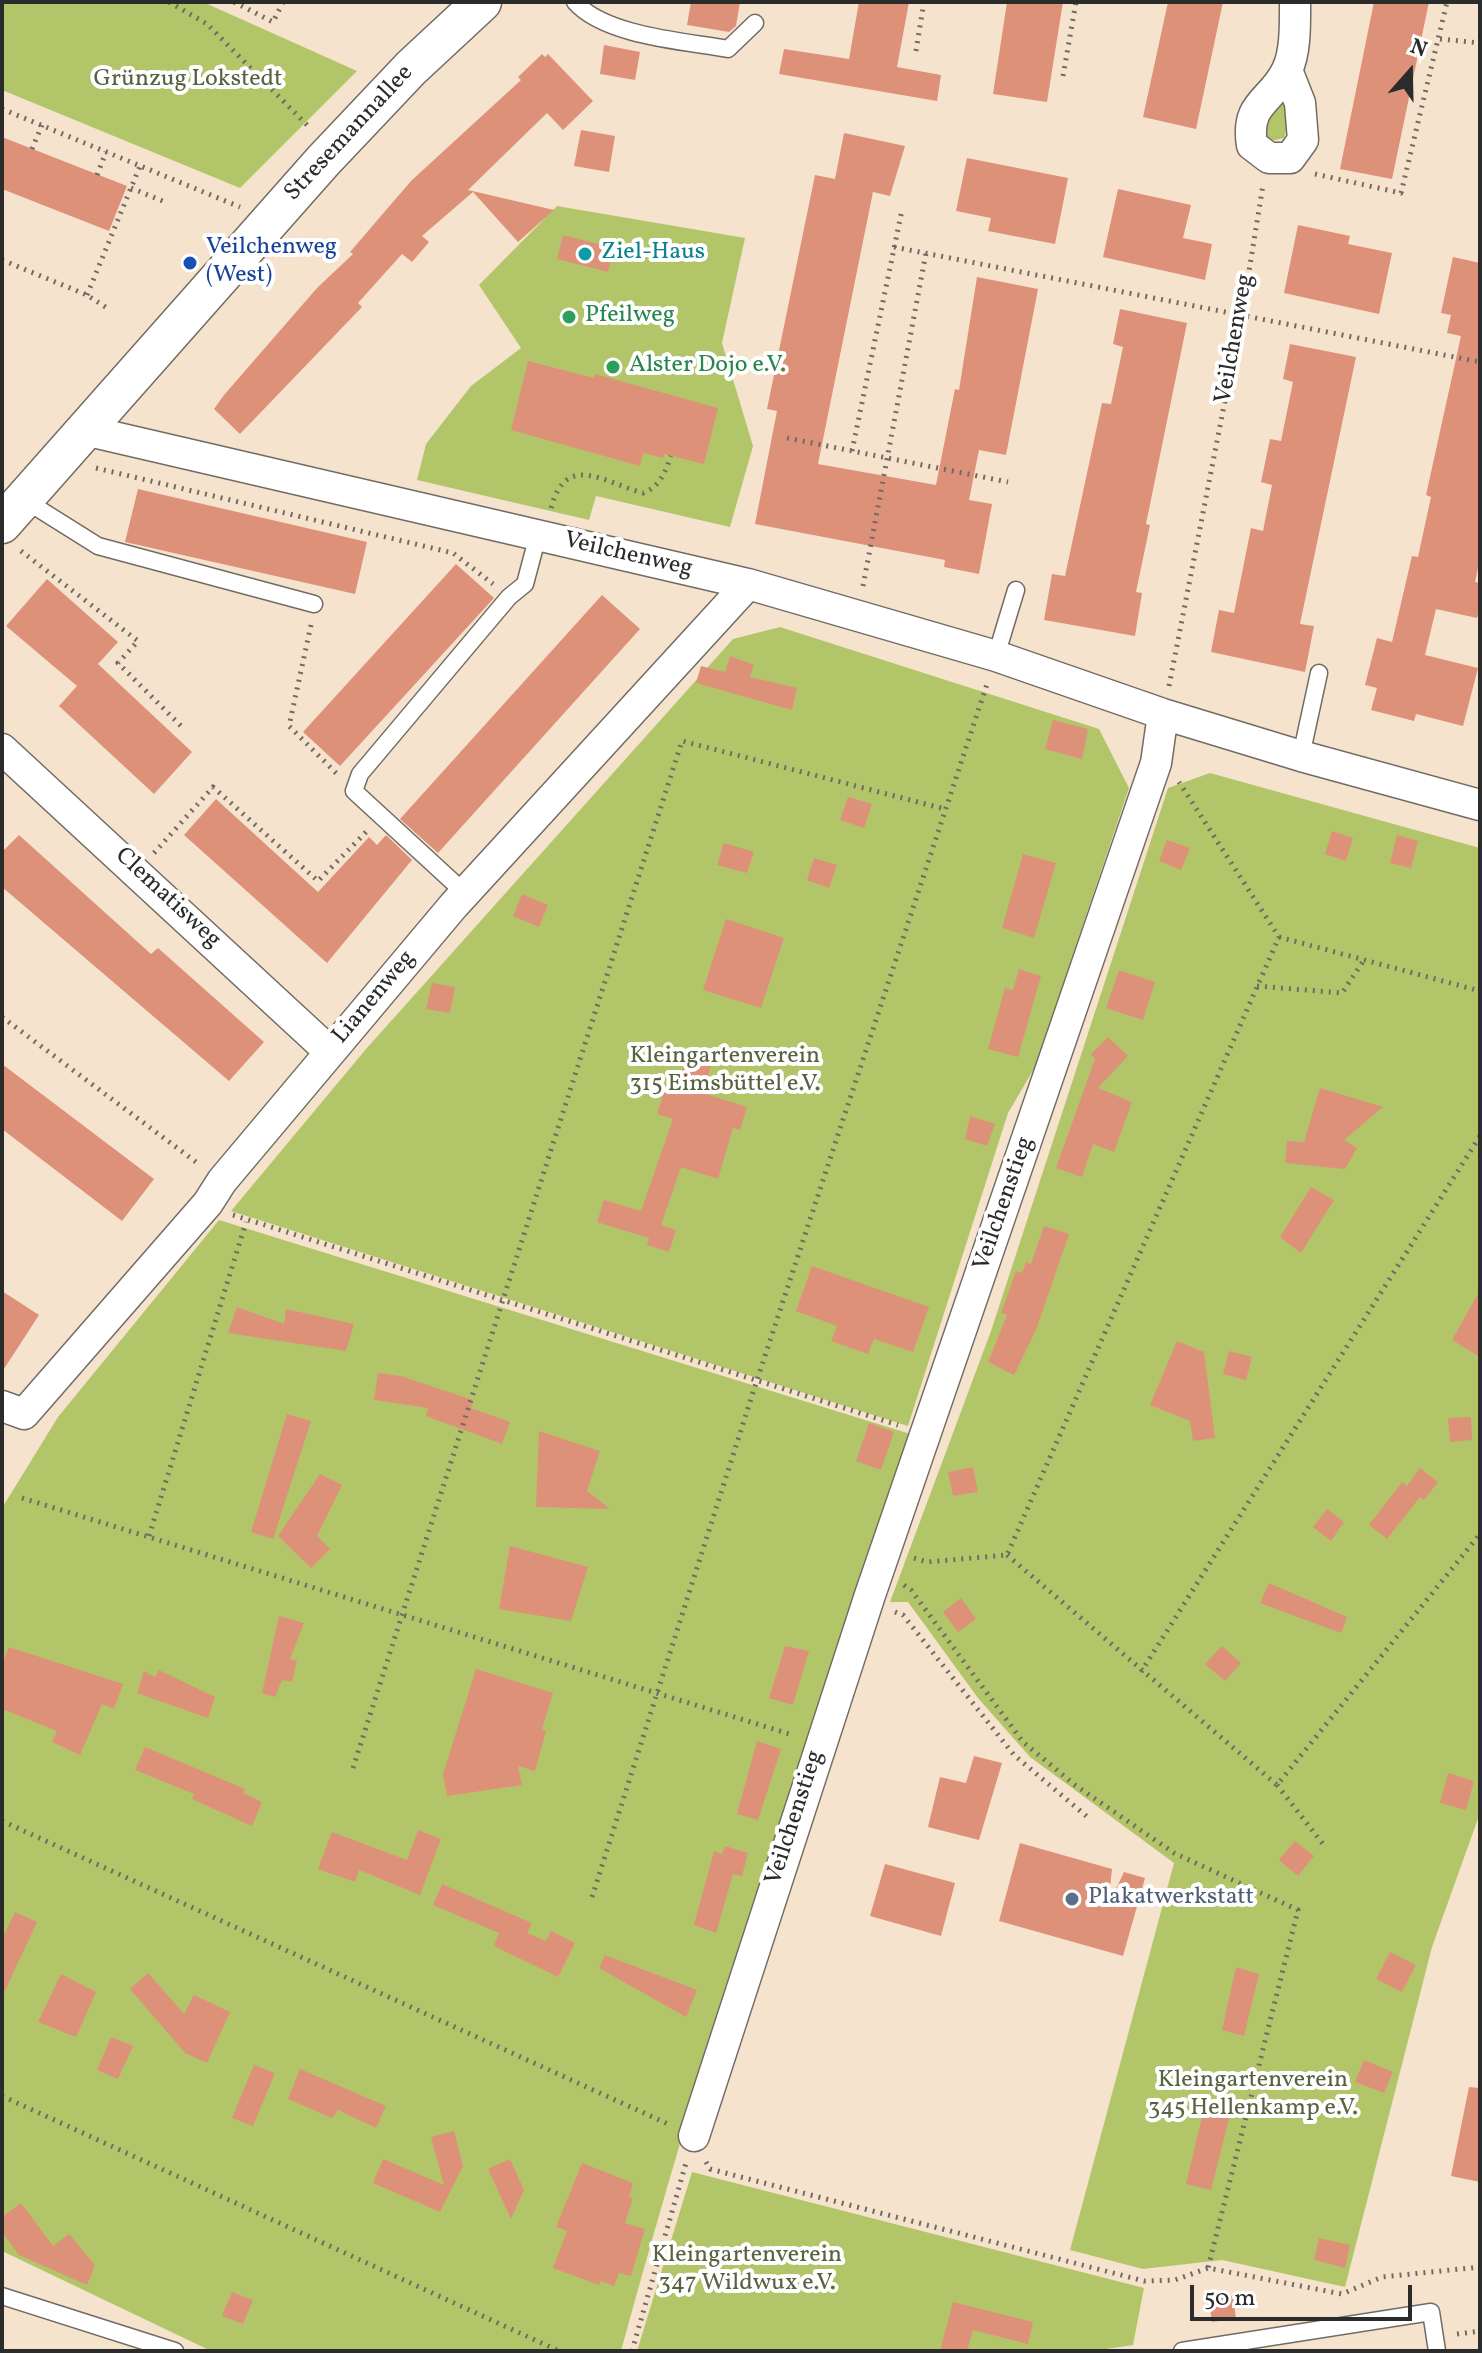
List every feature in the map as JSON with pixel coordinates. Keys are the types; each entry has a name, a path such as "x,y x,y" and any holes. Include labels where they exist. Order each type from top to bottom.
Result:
{"street":[{"name":"Stresemannallee","path":"11,537 27,496 84,430 334,149 411,68 482,2"},
{"path":"1287,70 1252,116 1249,127 1252,145 1269,158 1290,158 1303,140 1304,126 1287,70 1295,2"},
{"name":"Veilchenweg","path":"84,430 748,584 996,656 1163,714 1301,756 1480,805"},
{"name":"Lianenweg","path":"7,1409 24,1414 466,894 748,584"},
{"name":"Veilchenstieg","path":"694,2136 820,1743 1156,763 1163,714"},
{"name":"Clematisweg","path":"2,749 330,1052"}],"lane":[{"path":"575,2 585,14 624,29 728,49 755,23"},
{"path":"27,496 39,509 98,546 314,604"},
{"path":"466,894 354,791 360,774 509,597 525,584 541,536"},
{"path":"996,656 1016,590"},
{"path":"1301,756 1319,673"},
{"path":"3,2302 175,2351"},
{"path":"1182,2351 1431,2312 1437,2351"}],"path":[{"path":"169,2 207,24 334,149"},
{"path":"234,2 273,22 283,2"},
{"path":"916,51 924,2"},
{"path":"1063,76 1076,2"},
{"path":"1295,154 1317,176 1401,193 1447,2"},
{"path":"1440,39 1480,43"},
{"path":"2,109 271,219"},
{"path":"32,149 42,125"},
{"path":"97,175 106,152"},
{"path":"87,295 140,166"},
{"path":"131,188 165,202"},
{"name":"Veilchenweg","path":"1163,714 1242,314 1259,199"},
{"path":"852,451 902,210"},
{"path":"894,247 1480,362"},
{"path":"859,614 926,253"},
{"path":"2,260 87,295 107,308"},
{"path":"787,438 1008,482"},
{"path":"541,536 556,490 566,477 581,474 643,493 657,485 671,456"},
{"path":"60,459 453,553 509,597"},
{"path":"11,537 138,641 118,663 185,730"},
{"path":"310,630 289,726 354,791"},
{"path":"592,1897 757,1380 996,656"},
{"path":"353,1768 682,741 945,809"},
{"path":"1156,763 1186,789 1279,937 1480,991"},
{"path":"137,872 213,787 318,881 371,827 381,836"},
{"path":"1007,1555 1279,937"},
{"path":"1257,986 1342,993 1364,960"},
{"path":"2,1017 215,1192 246,1222 926,1434"},
{"path":"1141,1672 1480,1136"},
{"path":"149,1536 246,1222"},
{"path":"22,1498 820,1743"},
{"path":"1277,1785 1480,1534"},
{"path":"877,1575 927,1562 1007,1555 1277,1785 1323,1844"},
{"path":"877,1575 903,1615 1014,1755 1091,1820"},
{"path":"877,1575 911,1590 1023,1742 1075,1785 1174,1853 1298,1910 1208,2268"},
{"path":"2,1821 694,2136 710,2169 1144,2281 1175,2280 1208,2268 1342,2294 1382,2277 1480,2267"},
{"path":"2,2096 559,2351"},
{"path":"632,2351 694,2136"}],"green space":[{"name":"Grünzug Lokstedt","path":"2,2 203,2 357,71 240,188 2,90"},
{"path":"1285,95 1287,127 1284,138 1271,141 1260,134 1275,96"},
{"name":"Alster Dojo e.V.","path":"557,206 745,238 722,343 753,446 730,527 596,496 589,520 417,480 426,444 471,386 521,348 479,285"},
{"name":"Kleingartenverein 315 Eimsbüttel e.V.","path":"780,627 1099,729 1129,788 1035,1067 1008,1113 908,1426 231,1211 366,1049 733,639"},
{"name":"Kleingartenverein 345 Hellenkamp e.V.","path":"1210,773 1480,848 1480,1813 1432,1947 1345,2287 1222,2260 1143,2269 1070,2250 1174,1863 1030,1757 978,1698 908,1602 890,1602 991,1331 1168,788"},
{"path":"219,1220 917,1436 835,1662 758,1890 687,2120 621,2351 211,2351 2,2251 2,1508 58,1417"},
{"name":"Kleingartenverein 347 Wildwux e.V.","path":"692,2172 1144,2288 1133,2345 1093,2351 637,2351"}],"building":[{"path":"691,2 740,2 736,26 729,32 687,25"},
{"path":"859,2 909,2 897,67 941,75 937,101 779,74 784,49 849,59"},
{"path":"1007,2 1063,2 1047,102 993,94"},
{"path":"1168,2 1223,2 1196,129 1143,117"},
{"path":"1374,2 1429,2 1392,179 1340,169"},
{"path":"604,45 640,52 635,80 600,74"},
{"path":"542,54 545,57 548,54 593,101 563,130 547,113 468,190 554,210 518,242 473,192 422,236 429,242 412,262 402,254 358,303 362,307 240,434 214,409 224,395 317,288 353,254 350,252 411,181 521,80 518,77"},
{"path":"581,130 615,136 609,172 574,166"},
{"path":"844,133 905,146 890,196 873,192 818,464 936,485 955,389 959,390 977,277 1038,289 1006,455 979,450 969,500 992,504 979,574 944,567 945,560 755,524 777,411 767,409 815,175 835,179"},
{"path":"2,137 127,186 109,231 2,189"},
{"path":"967,158 1068,178 1055,244 988,231 991,218 956,211"},
{"path":"1118,189 1191,205 1183,238 1212,244 1205,280 1103,257"},
{"path":"1298,225 1350,236 1348,244 1392,253 1379,314 1284,293"},
{"name":"Ziel-Haus","path":"563,235 614,248 608,272 557,259"},
{"path":"1453,257 1480,263 1480,559 1475,582 1480,583 1480,606 1477,618 1436,609 1425,655 1478,668 1463,726 1416,714 1414,721 1371,710 1377,688 1365,685 1377,638 1392,642 1412,556 1418,557 1431,497 1426,495 1461,336 1447,333 1451,315 1441,313"},
{"path":"1120,309 1187,323 1146,524 1150,525 1136,592 1142,593 1135,636 1044,620 1052,574 1065,576 1102,403 1111,404 1123,347 1113,344"},
{"path":"1290,344 1356,357 1300,624 1314,626 1305,672 1211,652 1219,610 1234,613 1251,528 1263,531 1272,485 1261,482 1270,439 1281,441 1293,382 1283,379"},
{"path":"528,361 594,378 595,374 718,408 704,464 664,454 663,458 643,453 640,466 511,430"},
{"path":"138,489 367,542 355,594 125,542"},
{"path":"456,564 494,598 340,766 303,732"},
{"path":"47,579 118,642 98,664 192,752 154,794 59,706 77,686 6,626"},
{"path":"602,595 640,629 438,853 400,819"},
{"path":"730,656 754,665 750,677 797,688 792,710 696,683 701,666 725,672"},
{"path":"1053,720 1088,729 1082,759 1045,749"},
{"path":"848,797 872,804 864,828 840,820"},
{"path":"216,799 318,892 369,837 377,845 386,835 412,860 327,963 184,835"},
{"path":"1332,831 1353,838 1346,861 1325,854"},
{"path":"19,835 151,954 158,948 264,1042 229,1081 2,887 2,852"},
{"path":"1397,835 1418,841 1411,868 1390,863"},
{"path":"1167,840 1190,848 1181,870 1159,861"},
{"path":"724,843 754,852 747,873 717,865"},
{"path":"1023,854 1056,863 1034,938 1002,928"},
{"path":"814,858 837,865 829,888 807,880"},
{"path":"522,894 548,905 539,927 513,916"},
{"path":"726,919 784,938 761,1008 703,990"},
{"path":"1019,969 1041,976 1018,1057 988,1049 1005,988 1013,990"},
{"path":"1119,970 1155,982 1143,1020 1106,1008"},
{"path":"432,983 455,987 450,1013 426,1009"},
{"path":"1108,1037 1128,1056 1098,1088 1132,1102 1114,1152 1093,1144 1082,1177 1056,1168 1095,1059 1091,1054"},
{"path":"688,1051 713,1059 703,1093 747,1107 740,1130 733,1128 718,1179 681,1167 661,1225 676,1230 669,1252 647,1245 649,1238 597,1222 604,1200 641,1211 673,1119 657,1114 665,1088 676,1091"},
{"path":"2,1064 154,1179 122,1221 2,1129"},
{"path":"1320,1088 1383,1107 1344,1140 1357,1148 1345,1169 1285,1163 1287,1141 1304,1142"},
{"path":"970,1116 995,1124 987,1146 965,1139"},
{"path":"1311,1187 1334,1200 1301,1253 1280,1237"},
{"path":"1044,1226 1069,1234 1036,1330 1014,1375 988,1362 1007,1315 1001,1313 1016,1271 1022,1273 1026,1262 1031,1264"},
{"path":"812,1266 929,1307 913,1352 874,1339 868,1354 831,1341 837,1326 796,1311"},
{"path":"1480,1290 1480,1357 1452,1340"},
{"path":"2,1291 39,1315 2,1372"},
{"path":"237,1307 284,1324 286,1309 354,1324 346,1351 228,1333"},
{"path":"1177,1341 1204,1352 1215,1438 1193,1441 1190,1421 1150,1405"},
{"path":"1229,1351 1252,1357 1246,1380 1223,1374"},
{"path":"378,1373 401,1376 473,1400 471,1408 510,1422 502,1444 426,1416 428,1408 374,1400"},
{"path":"287,1414 311,1421 273,1539 251,1532"},
{"path":"1471,1417 1472,1440 1450,1442 1448,1418"},
{"path":"869,1423 894,1432 881,1470 856,1461"},
{"path":"539,1431 600,1451 587,1491 610,1509 536,1507"},
{"path":"973,1467 978,1492 953,1496 948,1472"},
{"path":"1420,1468 1438,1482 1424,1500 1420,1497 1387,1539 1369,1525 1402,1482 1407,1486"},
{"path":"320,1474 342,1485 317,1536 330,1549 311,1568 278,1536"},
{"path":"1327,1509 1344,1522 1331,1541 1313,1527"},
{"path":"510,1546 588,1567 571,1621 499,1609"},
{"path":"1269,1583 1347,1617 1341,1633 1260,1603"},
{"path":"961,1598 976,1619 958,1632 943,1612"},
{"path":"279,1616 304,1623 290,1659 297,1660 292,1682 282,1680 275,1697 262,1693"},
{"path":"785,1646 809,1651 793,1705 769,1698"},
{"path":"1222,1646 1241,1663 1225,1681 1205,1664"},
{"path":"9,1647 123,1684 114,1709 102,1704 80,1755 52,1742 57,1731 2,1709 2,1664"},
{"path":"476,1669 553,1693 542,1729 546,1731 535,1771 518,1766 522,1785 447,1796 443,1774"},
{"path":"159,1670 215,1697 208,1718 137,1693 144,1671 155,1677"},
{"path":"757,1741 781,1749 758,1820 737,1814"},
{"path":"145,1747 245,1789 243,1793 262,1802 252,1826 192,1799 194,1794 135,1770"},
{"path":"974,1756 1002,1763 979,1840 928,1827 940,1777 966,1783"},
{"path":"1448,1773 1474,1781 1466,1810 1440,1803"},
{"path":"418,1830 441,1839 420,1895 359,1870 355,1882 318,1869 332,1832 407,1860"},
{"path":"1295,1841 1314,1856 1298,1876 1279,1860"},
{"name":"Plakatwerkstatt","path":"1020,1843 1112,1869 1108,1906 1124,1872 1145,1878 1123,1956 999,1921"},
{"path":"725,1846 748,1853 742,1876 733,1874 716,1933 694,1925 714,1851 722,1854"},
{"path":"885,1864 955,1883 941,1936 870,1916"},
{"path":"442,1884 532,1923 527,1933 546,1941 551,1931 575,1943 558,1977 494,1946 499,1933 433,1905"},
{"path":"15,1912 37,1922 2,1997 2,1939"},
{"path":"1390,1952 1416,1965 1402,1992 1376,1979"},
{"path":"605,1955 697,1990 686,2017 599,1968"},
{"path":"1236,1967 1259,1974 1244,2036 1222,2030"},
{"path":"148,1973 184,2014 194,1995 230,2012 207,2063 185,2053 130,1989"},
{"path":"61,1974 96,1992 76,2037 38,2022"},
{"path":"111,2037 133,2046 118,2079 97,2070"},
{"path":"1364,2060 1393,2072 1384,2093 1355,2082"},
{"path":"254,2065 275,2073 253,2126 232,2118"},
{"path":"300,2069 386,2106 376,2128 338,2110 332,2118 288,2099"},
{"path":"1469,2087 1480,2088 1480,2182 1451,2176"},
{"path":"1204,2109 1230,2115 1211,2190 1186,2184"},
{"path":"454,2131 463,2166 440,2212 373,2183 383,2159 444,2185 431,2137"},
{"path":"510,2159 524,2190 511,2219 488,2169"},
{"path":"582,2163 633,2183 629,2197 633,2198 625,2223 645,2229 631,2276 619,2273 614,2286 601,2281 599,2285 553,2268 567,2231 556,2227"},
{"path":"21,2203 53,2246 69,2234 95,2265 87,2285 19,2255 2,2232 2,2217"},
{"path":"1319,2238 1350,2245 1345,2268 1314,2260"},
{"path":"232,2292 253,2300 243,2324 222,2316"},
{"path":"1233,2296 1236,2319 1212,2322 1209,2300"},
{"path":"953,2302 1033,2322 1028,2344 973,2330 967,2351 940,2351"}],"place":[{"name":"Ziel-Haus","path":"585,254"},
{"name":"Veilchenweg (West)","path":"190,263"},
{"name":"Pfeilweg","path":"569,317"},
{"name":"Alster Dojo e.V.","path":"613,367"},
{"name":"Plakatwerkstatt","path":"1072,1899"}]}
